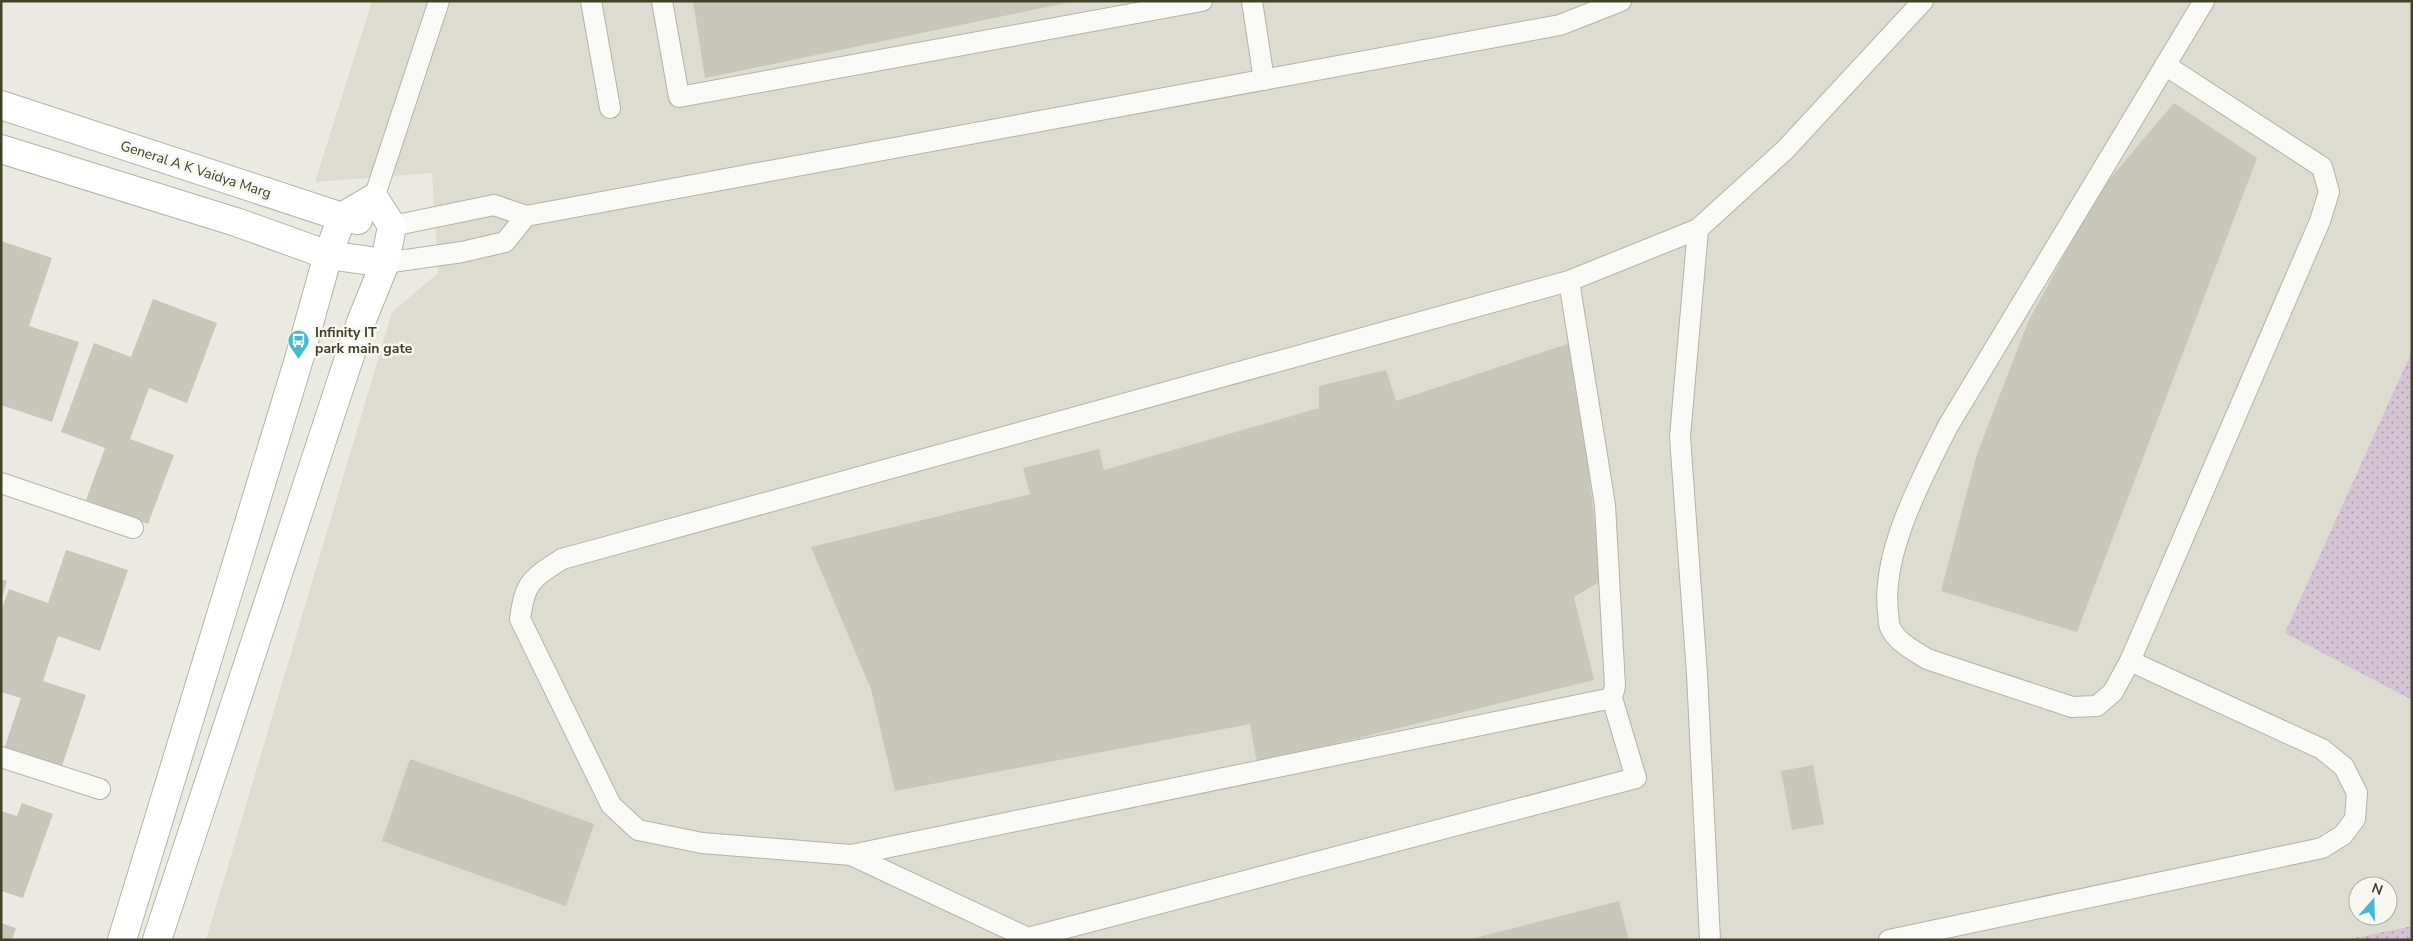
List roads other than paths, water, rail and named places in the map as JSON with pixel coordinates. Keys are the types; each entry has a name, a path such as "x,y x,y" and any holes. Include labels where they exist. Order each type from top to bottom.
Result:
{"main road":[{"name":"General A K Vaidya Marg","path":"1,105 342,218 392,226"},
{"path":"1,149 236,222 328,255 385,263"},
{"path":"122,940 299,359 328,255 342,218 374,198 392,226 385,263 361,322 158,940"}],"lane":[{"path":"374,198 439,1"},
{"path":"591,1 610,108"},
{"path":"662,1 679,97 1202,1"},
{"path":"1252,1 1264,80"},
{"path":"392,226 494,204 526,216 1560,25 1621,1"},
{"path":"1612,698 851,855 702,843 638,830 611,805 520,619 523,593 538,574 562,559 1569,281 1698,229 1785,150 1923,1"},
{"path":"2165,65 2322,167 2329,192 2320,221 2130,661 2113,692 2097,706 2072,707 1927,659 1906,646 1890,628 1887,601 1890,564 1918,488 1948,426 2165,65 2204,1"},
{"path":"385,263 462,252 505,242 526,216"},
{"path":"1698,229 1680,437 1698,674 1710,940"},
{"path":"851,855 1028,938 1636,778 1612,698 1615,686 1605,505 1569,281"},
{"path":"1,483 134,528"},
{"path":"1889,940 2322,848 2343,835 2355,819 2357,793 2344,767 2322,748 2130,661"},
{"path":"1,757 100,788"}],"place":[{"name":"Infinity IT park main gate","path":"299,359"}]}
